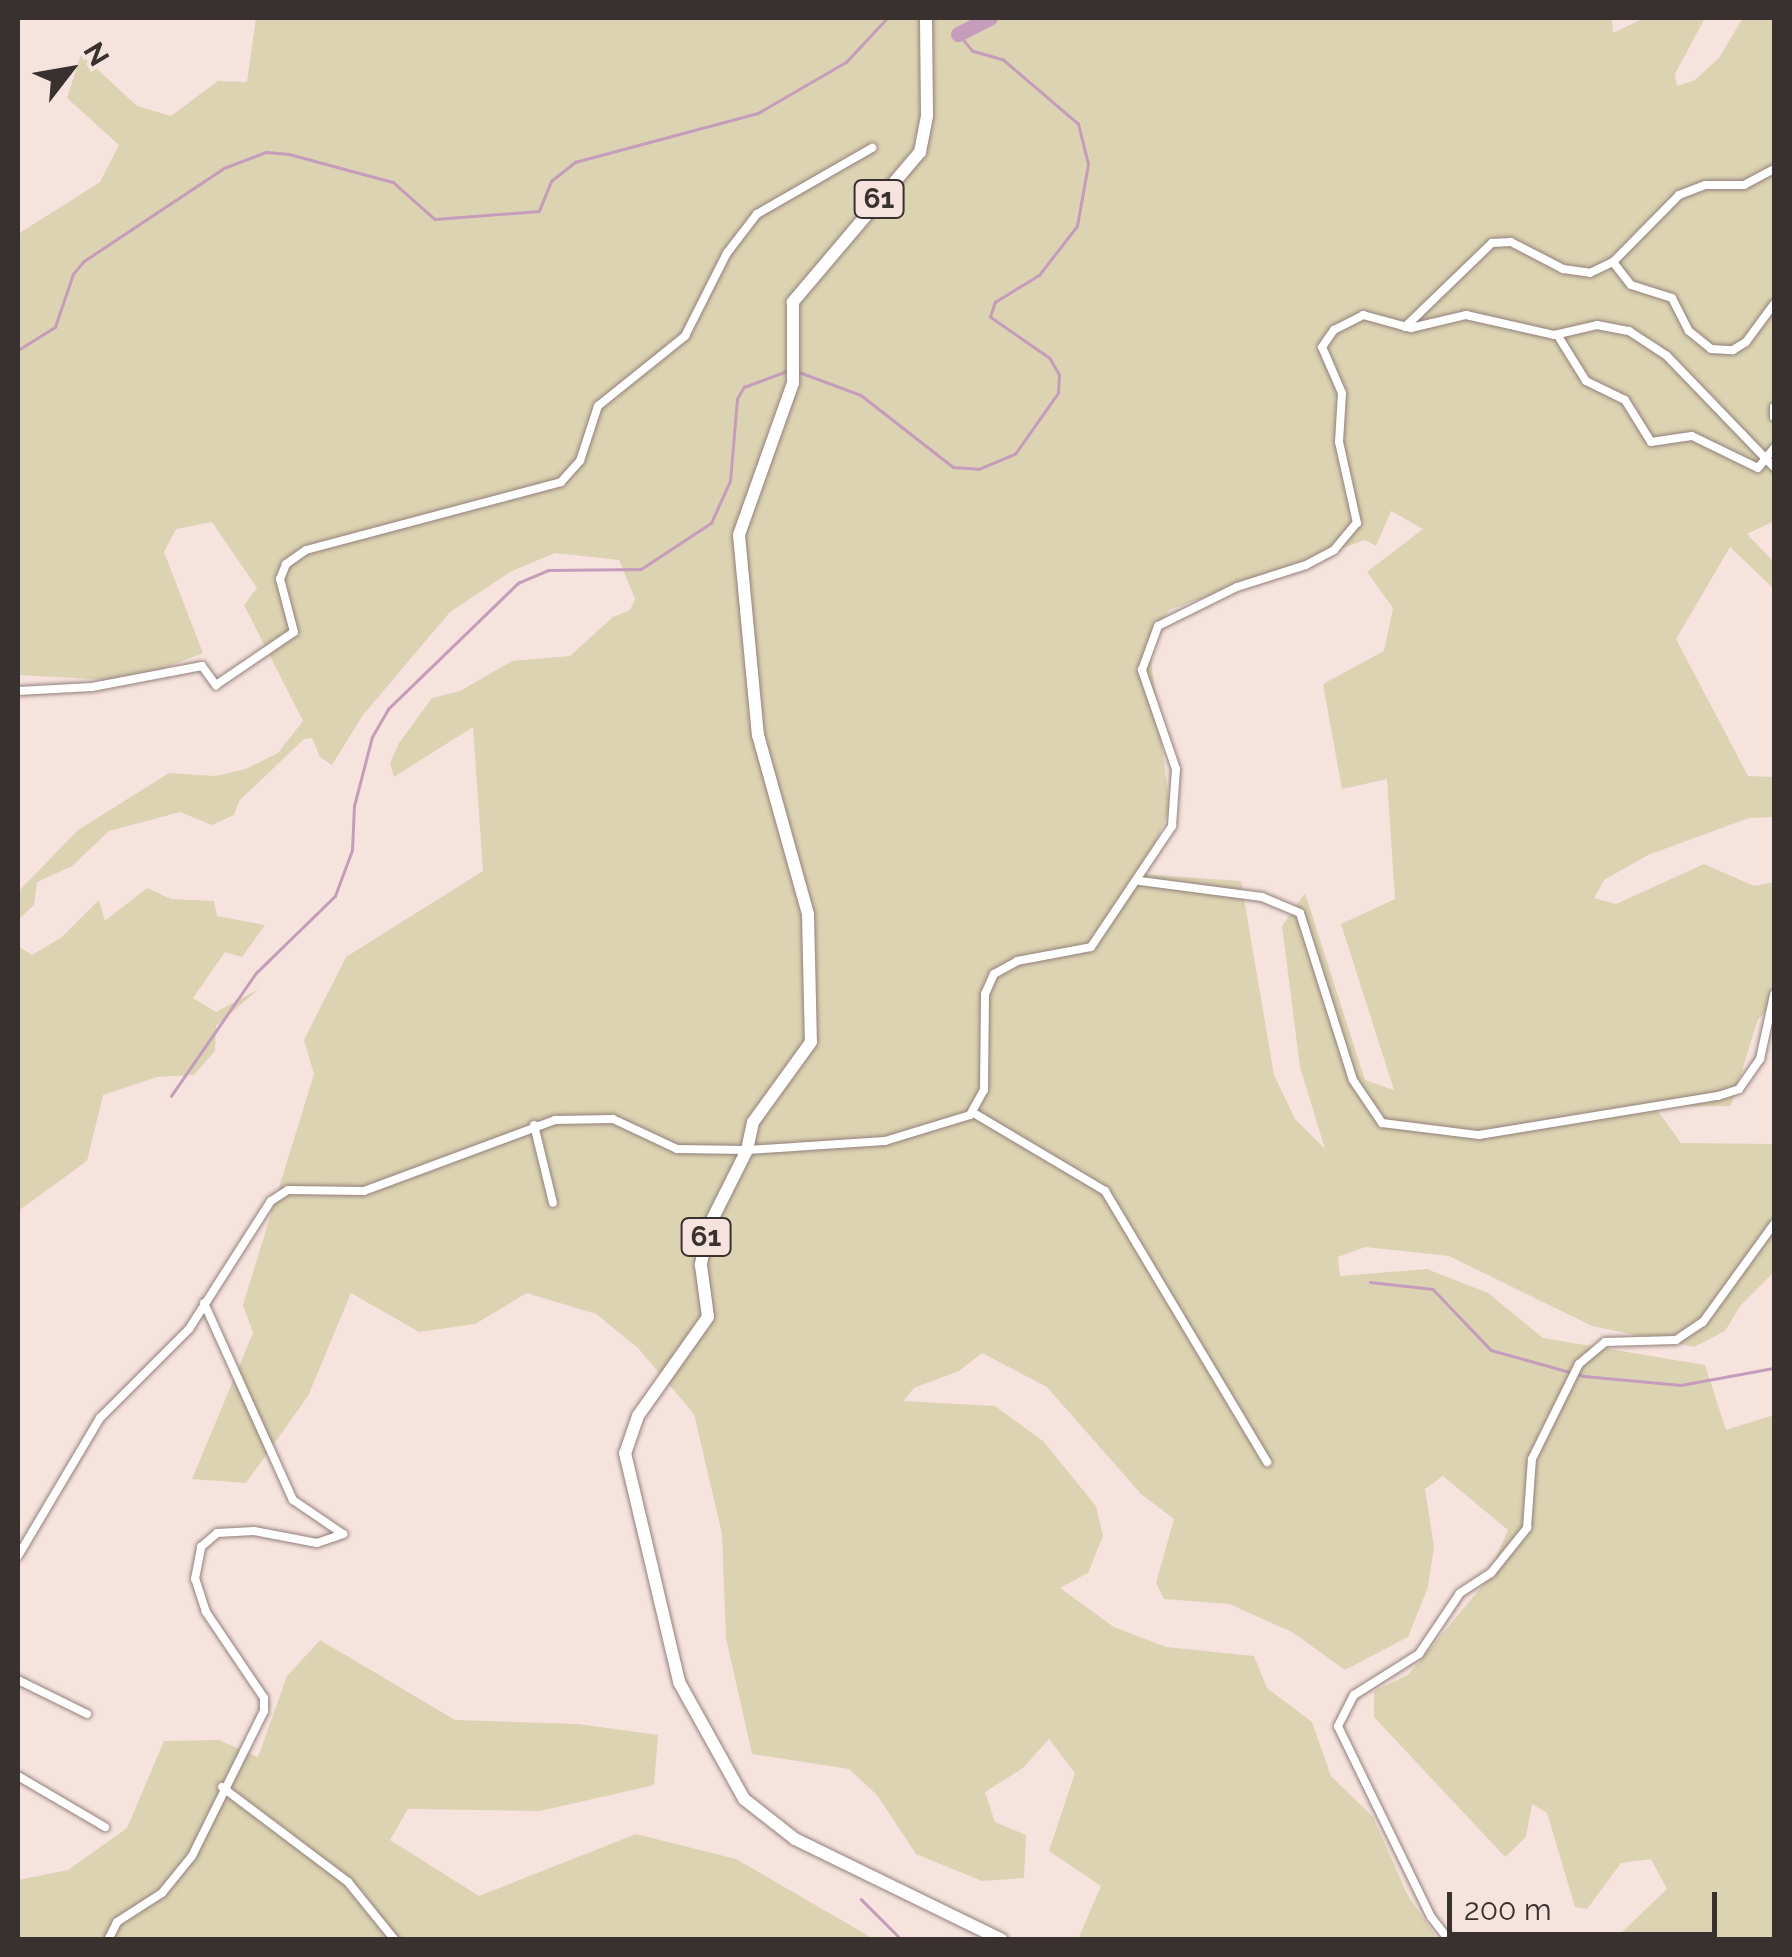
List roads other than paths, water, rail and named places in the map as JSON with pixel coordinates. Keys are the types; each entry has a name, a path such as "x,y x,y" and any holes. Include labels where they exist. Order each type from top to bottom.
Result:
{"main road":[{"name":"61","path":"926,18 928,116 920,152 793,302 795,371 738,551 758,735 808,914 811,1042 753,1122 747,1150 709,1226 700,1264 708,1316 627,1437 625,1452 678,1682 744,1798 794,1839 1002,1940"}],"street":[{"path":"18,691 92,687 202,666 216,685 294,632 280,579 286,564 306,550 561,482 580,461 598,406 685,336 727,253 757,214 872,148"},
{"path":"1405,328 1492,244 1520,245 1577,274 1613,262 1679,195 1705,185 1744,185 1774,169"},
{"path":"1613,262 1630,284 1672,298 1690,330 1710,349 1733,350 1746,342 1774,304"},
{"path":"18,1556 100,1418 188,1329 271,1201 288,1190 364,1191 534,1126 612,1119 677,1150 747,1150 885,1140 972,1112 984,1090 985,994 994,974 1018,961 1091,946 1140,881 1172,826 1179,800 1176,769 1142,670 1151,638 1179,612 1306,565 1349,536 1359,516 1342,460 1342,393 1322,347 1334,330 1363,315 1405,328 1476,315 1558,336 1597,325 1640,335 1771,465"},
{"path":"1558,336 1590,385 1630,405 1648,440 1692,436 1752,467 1771,465"},
{"path":"1774,406 1774,417"},
{"path":"1771,465 1774,448"},
{"path":"1140,881 1262,897 1300,913 1353,1080 1382,1124 1479,1136 1727,1093 1738,1089 1760,1060 1774,994"},
{"path":"972,1112 1105,1191 1267,1462"},
{"path":"534,1126 553,1203"},
{"path":"1449,1940 1431,1917 1338,1726 1360,1688 1419,1654 1460,1593 1490,1573 1527,1528 1532,1459 1579,1364 1605,1342 1652,1346 1676,1340 1703,1322 1774,1224"},
{"path":"108,1940 118,1922 162,1894 192,1856 222,1787 266,1704 206,1612 196,1579 201,1547 216,1533 254,1531 317,1542 342,1534 293,1500 204,1303"},
{"path":"18,1680 88,1714"},
{"path":"18,1776 105,1826"},
{"path":"222,1787 276,1834 348,1882 395,1940"}],"waterway":[{"path":"18,350 55,327 73,274 84,261 224,168 266,152 289,154 393,182 435,219 539,211 551,181 575,162 758,113 846,62 887,18"},
{"path":"958,34 990,18"},
{"path":"799,372 861,395 953,467 979,469 1015,454 1058,393 1059,375 1049,358 990,317 995,302 1039,275 1077,226 1088,164 1078,124 1003,60 972,51 958,34"},
{"path":"171,1096 256,973 335,896 352,850 354,806 372,737 388,709 518,583 548,570 641,569 711,523 730,481 737,399 744,387 787,371"},
{"path":"1370,1282 1433,1289 1491,1350 1584,1376 1681,1385 1774,1368"},
{"path":"861,1899 902,1940"}]}
